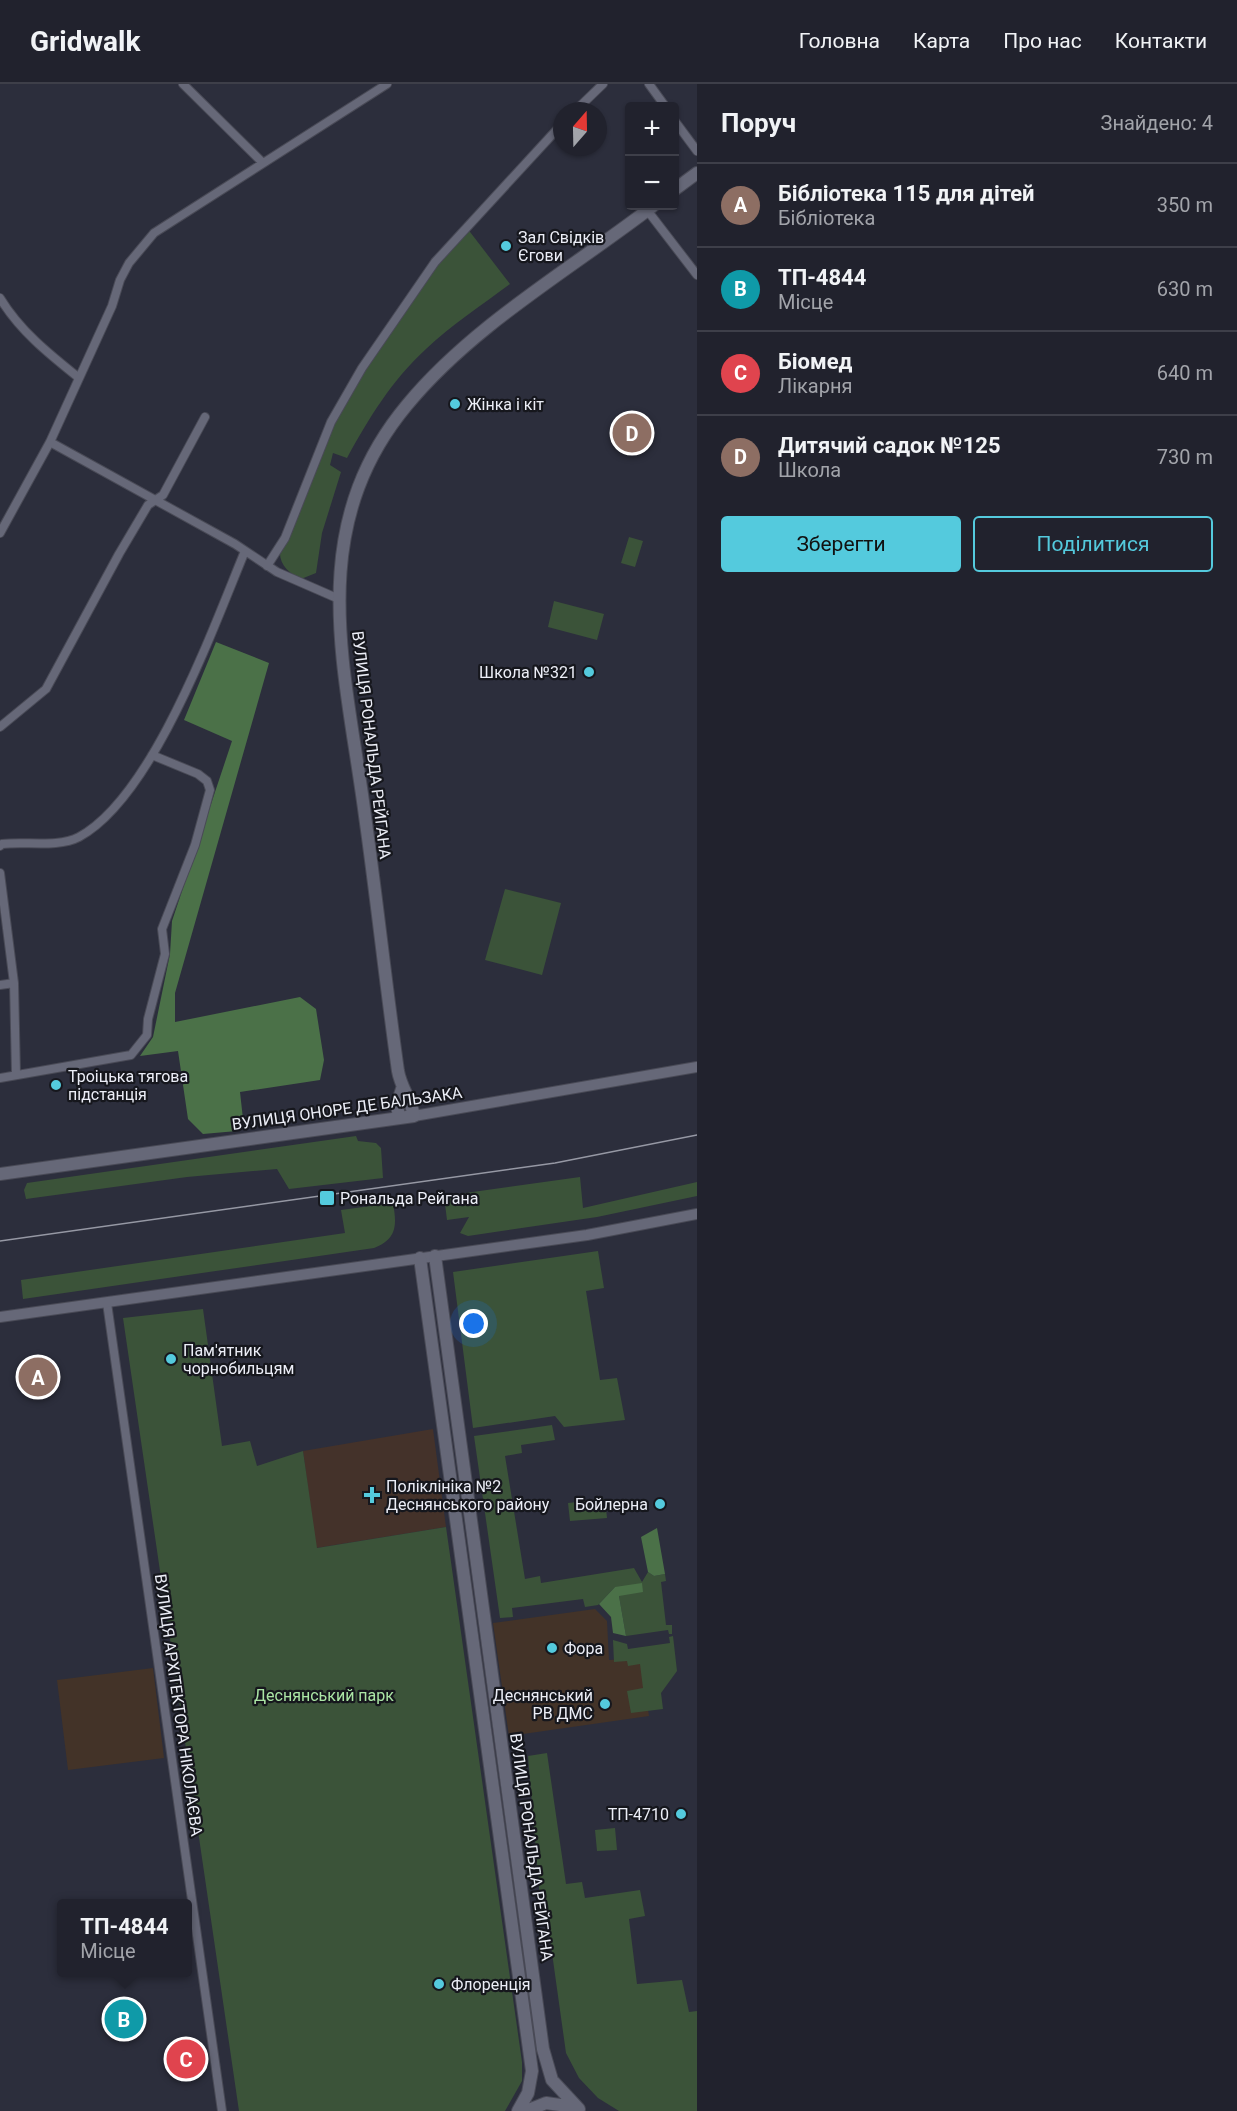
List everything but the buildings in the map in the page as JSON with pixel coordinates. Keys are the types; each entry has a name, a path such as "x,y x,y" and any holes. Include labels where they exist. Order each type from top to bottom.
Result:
{"main road":[{"path":"679,187 697,173"},
{"name":"ВУЛИЦЯ РОНАЛЬДА РЕЙГАНА","path":"399,1118 397,1104 402,1089 364,808 345,691 339,563 347,524 356,496 376,452 405,407 457,352 647,210"},
{"name":"ВУЛИЦЯ РОНАЛЬДА РЕЙГАНА","path":"402,1089 411,1102 414,1116"},
{"name":"ВУЛИЦЯ ОНОРЕ ДЕ БАЛЬЗАКА","path":"0,1174 414,1116"},
{"name":"ВУЛИЦЯ РОНАЛЬДА РЕЙГАНА","path":"435,1256 543,2049 552,2080 581,2110"},
{"name":"ВУЛИЦЯ РОНАЛЬДА РЕЙГАНА","path":"420,1258 531,2072 528,2093 518,2111"},
{"path":"526,2111 546,2103 559,2103 581,2110"}],"street":[{"path":"183,84 263,164"},
{"path":"0,533 50,442 112,306 120,280 142,244 154,234 387,84"},
{"path":"584,102 603,84"},
{"path":"649,84 662,102"},
{"path":"679,126 697,151"},
{"path":"267,566 285,538 331,422 362,368 435,261 553,134"},
{"path":"651,210 697,275"},
{"path":"0,298 10,314 36,343 79,378"},
{"path":"0,727 46,688 119,554 148,505 163,495 205,417"},
{"path":"50,442 245,551 267,566 318,592 339,599"},
{"path":"0,846 2,844 67,841 78,838 119,802 152,755 185,693 245,551"},
{"path":"0,1078 130,1055 147,1035 148,1019 165,954 162,929 195,845 210,790 207,781 198,774 152,755"},
{"path":"0,873 14,983 15,1074"},
{"path":"0,985 14,983"},
{"name":"ВУЛИЦЯ ОНОРЕ ДЕ БАЛЬЗАКА","path":"414,1116 697,1067"},
{"path":"0,1317 587,1235 697,1214"},
{"name":"ВУЛИЦЯ АРХІТЕКТОРА НІКОЛАЄВА","path":"107,1303 192,1899"},
{"name":"ВУЛИЦЯ АРХІТЕКТОРА НІКОЛАЄВА","path":"192,1900 222,2111"}],"shaded area":[{"path":"433,1429 446,1527 316,1548 303,1451"},
{"path":"595,1609 607,1621 609,1660 640,1658 649,1716 509,1736 493,1623"},
{"path":"153,1668 164,1758 68,1770 57,1680"}],"green space":[{"path":"467,228 510,284 436,340 402,373 382,400 347,458 333,453 330,465 341,472 322,533 316,573 301,579 286,568 281,561 280,551 333,422 363,369 437,263"},
{"path":"629,537 643,541 635,567 621,563"},
{"path":"554,601 604,614 597,640 548,627"},
{"path":"216,642 269,663 175,993 175,1022 300,997 316,1009 324,1060 320,1080 240,1092 243,1119 237,1131 203,1134 188,1119 178,1051 140,1056 153,1037 170,954 172,921 232,741 184,720"},
{"path":"505,889 561,903 542,975 485,960"},
{"path":"356,1136 358,1141 376,1143 381,1148 383,1178 289,1189 277,1169 187,1177 26,1199 24,1190 27,1183"},
{"path":"580,1177 583,1208 697,1182 697,1196 597,1217 468,1236 460,1233 469,1217 447,1220 444,1196"},
{"path":"393,1203 394,1230 387,1240 374,1248 23,1299 21,1280 345,1233 341,1210"},
{"path":"598,1251 604,1288 586,1291 600,1380 617,1378 625,1420 564,1427 555,1416 473,1428 453,1272"},
{"name":"Деснянський парк","path":"203,1309 222,1446 250,1441 257,1466 303,1451 317,1548 446,1527 522,2062 522,2081 505,2111 239,2111 123,1318"},
{"path":"552,1425 555,1440 521,1445 522,1453 505,1456 525,1579 540,1576 541,1583 634,1568 642,1582 648,1572 654,1576 665,1574 666,1581 661,1582 666,1625 672,1625 672,1634 669,1634 668,1630 626,1636 619,1596 615,1587 598,1605 585,1607 583,1599 512,1608 513,1617 500,1618 474,1436"},
{"path":"605,1499 607,1518 570,1521 568,1503"},
{"path":"657,1528 665,1574 654,1576 648,1572 641,1537"},
{"path":"642,1583 643,1592 619,1596 626,1636 613,1633 611,1617 599,1604 615,1587"},
{"path":"673,1636 677,1671 661,1693 663,1709 631,1713 627,1691 643,1688 640,1664 628,1666 627,1661 614,1662 613,1640 627,1644 628,1649 670,1643 669,1637"},
{"path":"547,1753 566,1884 582,1882 585,1898 640,1890 645,1916 629,1919 637,1984 682,1980 689,2012 697,2011 697,2111 619,2111 598,2098 579,2078 566,2053 546,1910 540,1900 528,1756"},
{"path":"615,1828 617,1850 597,1851 595,1830"}],"tram line":[{"path":"0,1241 555,1163 697,1135"}],"place":[{"name":"Зал Свідків Єгови","path":"506,246"},
{"name":"Жінка і кіт","path":"455,404"},
{"name":"Дитячий садок №125","path":"632,433"},
{"name":"Школа №321","path":"589,672"},
{"name":"Троiцька тягова пiдстанцiя","path":"56,1085"},
{"name":"Рональда Рейгана","path":"327,1198"},
{"name":"Пам'ятник чорнобильцям","path":"171,1359"},
{"name":"Бібліотека 115 для дітей","path":"38,1377"},
{"name":"Поліклініка №2 Деснянського району","path":"372,1495"},
{"name":"Бойлерна","path":"660,1504"},
{"name":"Фора","path":"552,1648"},
{"name":"Деснянський РВ ДМС","path":"605,1704"},
{"name":"ТП-4710","path":"681,1814"},
{"name":"Флоренція","path":"439,1984"},
{"name":"ТП-4844","path":"124,2019"},
{"name":"Біомед","path":"186,2059"}]}
